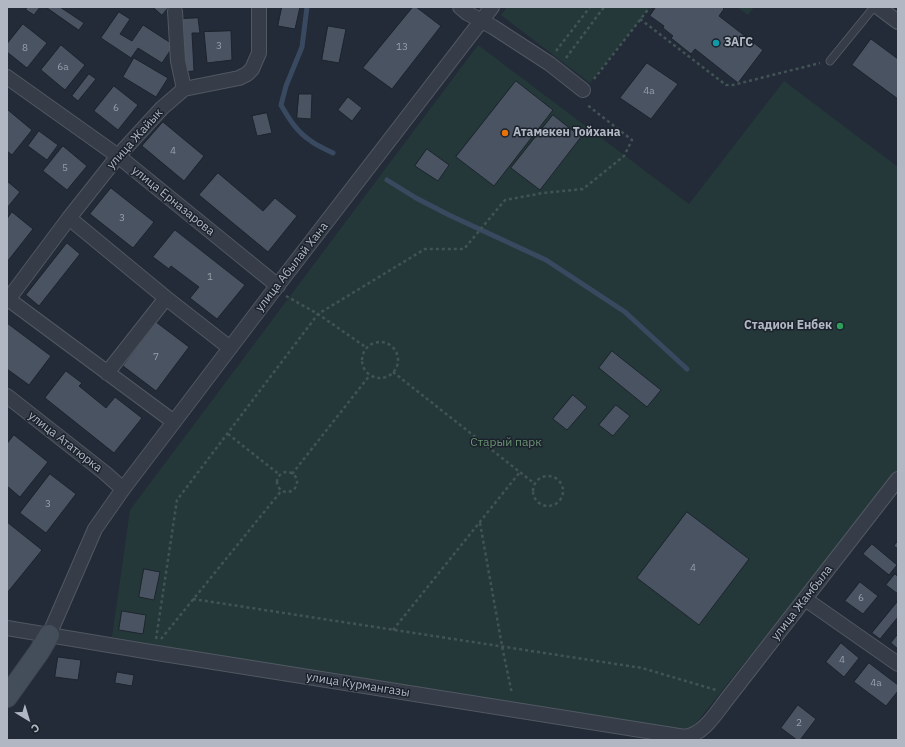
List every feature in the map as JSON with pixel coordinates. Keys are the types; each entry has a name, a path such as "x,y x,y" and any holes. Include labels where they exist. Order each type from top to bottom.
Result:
{"street":[{"name":"улица Жайык","path":"8,300 118,156 162,108 184,89 240,78 252,70 259,53 259,7"},
{"path":"460,7 467,13 493,27 550,64 585,92"},
{"name":"улица Абылай Хана","path":"49,635 95,529 123,489 230,348 281,291 492,7"},
{"path":"878,7 898,22"},
{"path":"175,11 178,60 184,89"},
{"name":"улица Ерназарова","path":"7,76 118,156 281,291"},
{"path":"70,218 166,298 230,348"},
{"path":"107,373 166,298"},
{"path":"8,300 174,422"},
{"name":"улица Ататюрка","path":"7,396 105,473 123,489"},
{"name":"улица Жамбыла","path":"705,726 898,479"},
{"path":"805,599 898,664"},
{"name":"улица Курмангазы","path":"7,628 152,650 680,737 691,736 705,726"},
{"path":"7,697 39,652 49,635"}],"lane":[{"path":"830,61 874,7"}],"path":[{"path":"554,55 590,7"},
{"path":"563,62 604,7"},
{"path":"152,650 177,500 318,314 425,249 464,249 505,200 543,193 583,189 624,156 632,140 585,92 650,7"},
{"path":"640,19 726,85 733,85 830,61"},
{"path":"281,291 318,314 367,348"},
{"path":"376,342 388,343 392,346 398,356 398,362 393,372 382,378 370,375 366,371 362,359 367,348 376,342"},
{"path":"393,372 534,484"},
{"path":"292,474 370,375"},
{"path":"228,434 280,475"},
{"path":"286,472 292,474 296,479 296,486 288,491 279,488 277,483 280,475 286,472"},
{"path":"393,630 520,472"},
{"path":"552,476 557,478 563,486 564,492 560,501 551,506 541,505 534,498 534,484 542,477 552,476"},
{"path":"152,650 282,490"},
{"path":"480,523 502,646 514,701"},
{"path":"193,600 642,668 719,691 727,699"}],"green space":[{"path":"507,7 650,7 590,83 501,15"},
{"path":"737,7 754,7 748,15"},
{"name":"Старый парк","path":"478,45 689,204 784,81 898,167 898,470 689,732 515,708 112,637 130,510"}],"building":[{"path":"27,7 40,7 34,15 26,10"},
{"path":"46,7 60,7 84,23 79,30"},
{"path":"153,7 169,7 162,15"},
{"path":"282,7 300,7 295,29 278,26"},
{"path":"413,7 416,7 441,26 392,89 363,68"},
{"name":"ЗАГС","path":"656,7 722,7 724,9 719,16 763,50 738,83 695,49 691,54 671,38 673,36 663,28 664,26 650,16"},
{"path":"119,12 130,19 120,34 132,41 143,25 174,45 162,63 138,48 131,58 101,38"},
{"path":"198,18 200,33 192,33 194,71 182,72 179,19"},
{"path":"23,24 47,43 27,68 7,52 7,44"},
{"path":"328,26 346,29 339,63 322,60"},
{"path":"231,31 232,60 207,63 204,32"},
{"path":"871,39 898,59 898,99 852,65"},
{"path":"61,45 85,65 65,90 41,70"},
{"path":"134,58 168,78 156,97 123,77"},
{"path":"647,63 678,84 651,119 620,98"},
{"path":"89,74 96,79 78,101 72,96"},
{"name":"Атамекен Тойхана","path":"516,81 553,110 494,186 456,157"},
{"path":"114,86 138,105 118,130 94,111"},
{"path":"299,94 312,94 311,119 297,118"},
{"path":"348,97 362,108 352,121 338,110"},
{"path":"8,110 32,130 12,155 7,151"},
{"path":"267,113 272,133 257,136 252,116"},
{"path":"553,115 581,137 540,190 511,168"},
{"path":"163,122 204,156 184,181 142,146"},
{"path":"39,131 58,145 47,160 28,146"},
{"path":"63,146 87,166 67,190 43,171"},
{"path":"427,149 449,165 438,181 415,166"},
{"path":"218,173 263,211 275,198 297,216 268,252 199,195"},
{"path":"7,181 20,192 7,208"},
{"path":"111,188 154,222 133,248 90,214"},
{"path":"12,212 33,229 7,262 7,219"},
{"path":"175,230 245,285 217,319 190,298 199,287 171,266 169,269 153,257"},
{"path":"67,243 80,254 39,306 26,295"},
{"path":"156,322 189,347 156,391 123,366"},
{"path":"7,323 51,356 29,385 7,369"},
{"path":"612,351 661,390 647,407 599,368"},
{"path":"66,371 82,383 79,386 106,408 115,397 142,418 114,453 45,398"},
{"path":"573,395 587,407 567,430 553,419"},
{"path":"616,405 630,416 613,436 599,425"},
{"path":"14,435 48,462 20,497 7,486 7,444"},
{"path":"50,474 76,494 46,533 20,513"},
{"path":"687,512 749,559 699,625 637,578"},
{"path":"7,522 42,550 7,593"},
{"path":"898,541 898,549 894,546"},
{"path":"872,544 897,565 889,575 863,554"},
{"path":"144,569 160,572 154,600 139,597"},
{"path":"895,574 898,577 898,594 886,585"},
{"path":"860,582 878,596 863,614 845,601"},
{"path":"898,601 898,617 880,639 872,633"},
{"path":"122,611 146,615 143,634 119,630"},
{"path":"898,634 898,649 891,643"},
{"path":"841,643 859,658 844,677 826,662"},
{"path":"58,657 81,660 78,680 55,677"},
{"path":"869,663 898,685 898,691 886,706 854,682"},
{"path":"117,672 134,675 132,686 115,683"},
{"path":"798,705 816,719 800,740 797,740 781,728"}],"waterway":[{"path":"307,7 302,47 286,86 281,105 290,120 302,134 316,144 333,153"},
{"path":"387,180 416,198 449,215 546,260 625,312 687,369"}],"place":[{"name":"ЗАГС","path":"716,43"},
{"name":"Атамекен Тойхана","path":"505,133"},
{"name":"Стадион Енбек","path":"840,326"}]}
